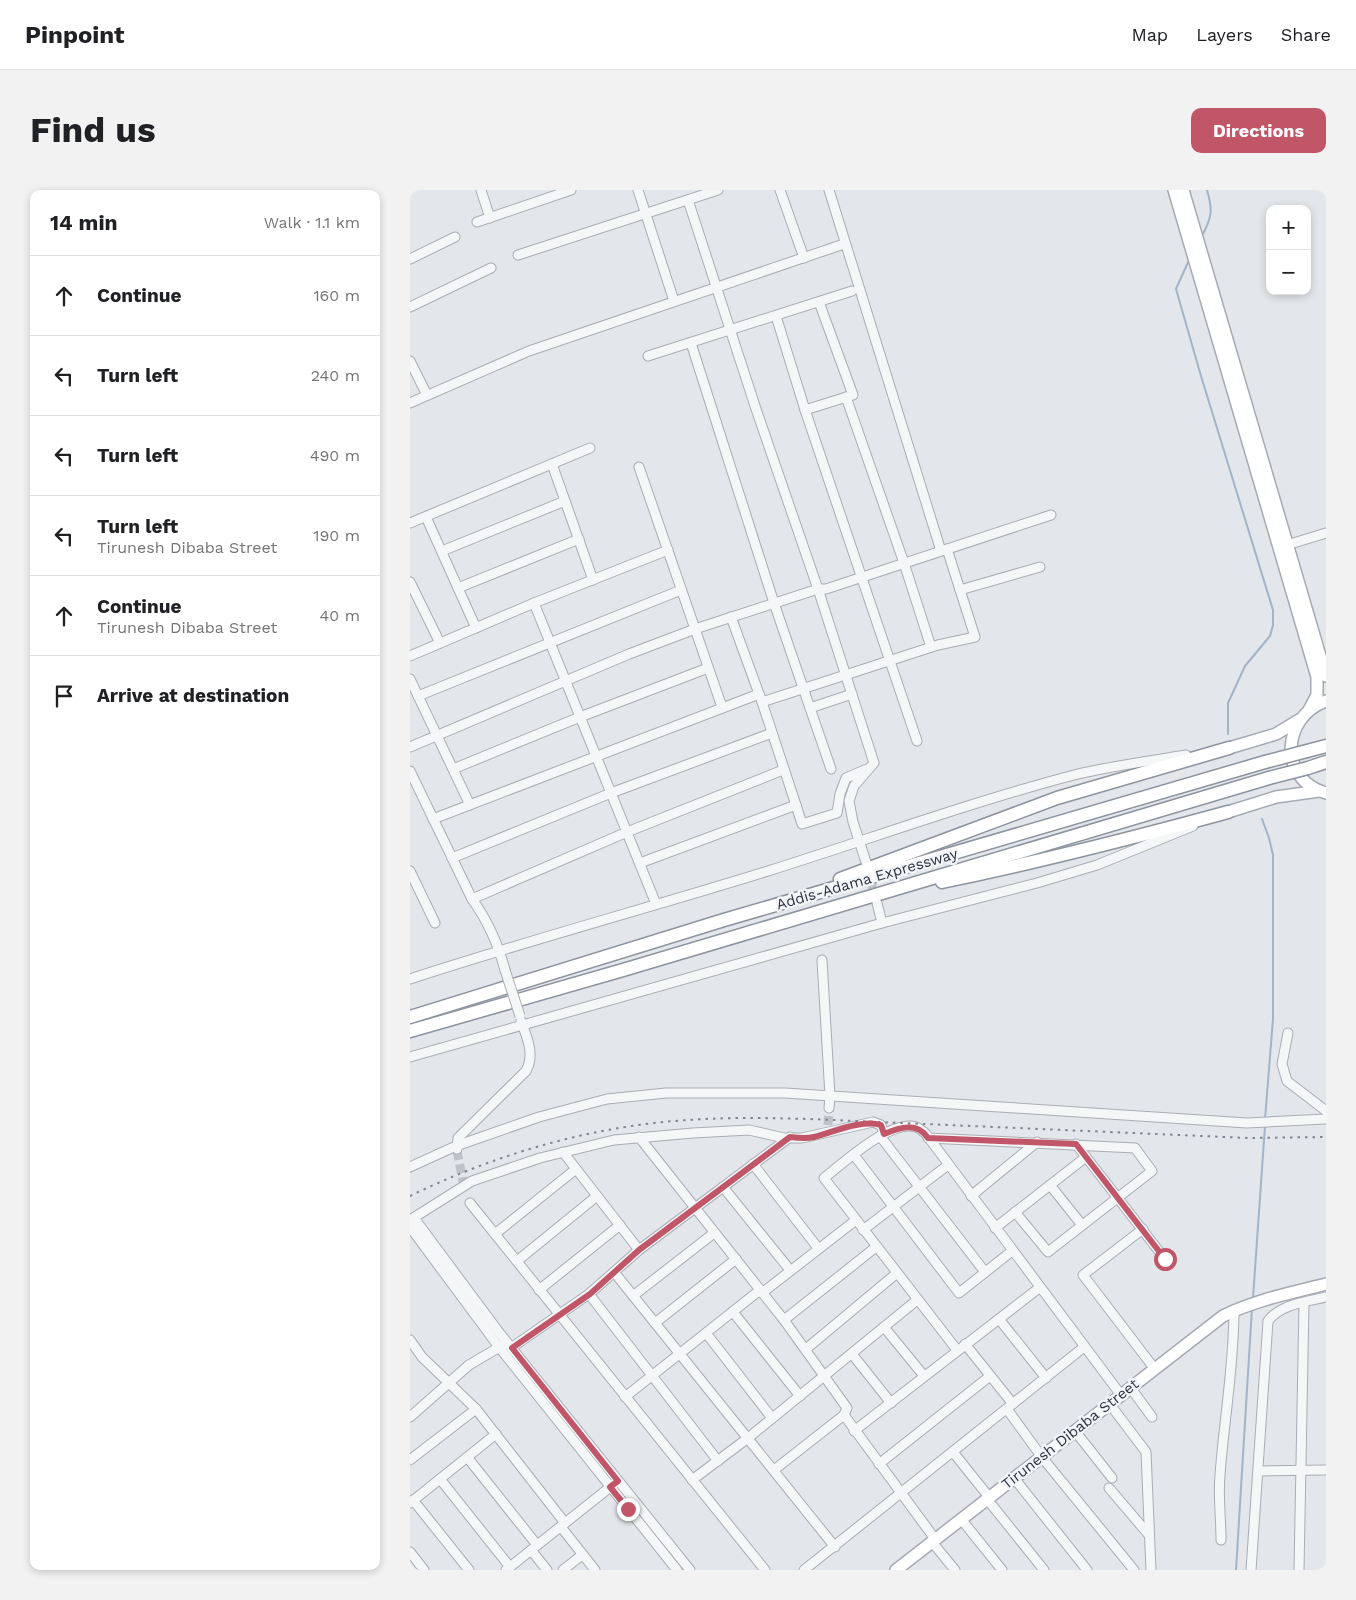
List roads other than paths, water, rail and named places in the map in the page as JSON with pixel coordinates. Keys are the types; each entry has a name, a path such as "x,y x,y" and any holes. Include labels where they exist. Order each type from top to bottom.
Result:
{"highway":[{"name":"Addis-Adama Expressway","path":"410,1017 766,908 1265,762 1326,746"},
{"path":"766,908 1057,798 1229,748"},
{"name":"Addis-Adama Expressway","path":"410,1031 1326,762"},
{"path":"861,899 1062,856 1228,812"}],"main road":[{"path":"1174,190 1191,233 1326,676"},
{"path":"1183,190 1191,233"},
{"path":"1200,262 1291,591 1317,677 1317,695 1309,710 1300,719 1276,734 1229,748"},
{"path":"1309,710 1326,702"},
{"path":"1300,719 1292,736 1290,750 1293,763 1299,774 1308,784 1322,792"},
{"path":"1228,812 1276,797 1322,792"},
{"name":"Tirunesh Dibaba Street","path":"896,1570 1210,1324 1234,1310 1248,1305 1326,1284"}],"street":[{"path":"481,190 490,218"},
{"path":"477,222 571,190"},
{"path":"638,190 674,301"},
{"path":"518,255 718,190"},
{"path":"780,190 804,258"},
{"path":"433,819 722,707 803,689 931,647 975,637 960,590 944,550 829,190"},
{"path":"688,200 874,763 854,786 848,802 866,862"},
{"path":"410,259 455,237"},
{"path":"410,403 529,351 841,245"},
{"path":"410,307 491,268"},
{"path":"648,356 852,291"},
{"path":"805,410 853,395 819,302"},
{"path":"776,316 805,410 917,741"},
{"path":"691,343 774,603 830,769"},
{"path":"410,361 427,396"},
{"path":"846,397 931,647"},
{"path":"410,523 590,448"},
{"path":"552,464 594,580"},
{"path":"639,467 722,707"},
{"path":"442,551 565,501"},
{"path":"410,747 694,629 818,589 826,589 1051,515"},
{"path":"426,516 476,628"},
{"path":"1287,545 1326,533"},
{"path":"458,588 579,539"},
{"path":"410,656 534,603 668,550"},
{"path":"960,590 1040,567"},
{"path":"410,582 440,643"},
{"path":"418,696 681,590"},
{"path":"534,603 656,904"},
{"path":"731,617 802,824 837,813 840,794 846,778 869,769"},
{"path":"453,769 580,717 708,668"},
{"path":"410,679 470,805"},
{"path":"810,708 852,694"},
{"path":"452,858 611,793 772,733"},
{"path":"410,979 499,950 860,842 969,805 1076,775 1229,748"},
{"path":"472,898 627,832 783,770"},
{"path":"410,771 472,898 485,917 499,950 530,1052 531,1063 526,1071 458,1138 457,1149"},
{"path":"640,864 796,805"},
{"path":"410,1057 521,1020 1037,883 1097,865 1228,812"},
{"path":"410,871 435,922"},
{"path":"877,903 882,923"},
{"path":"822,960 830,1096 829,1108"},
{"path":"1288,1033 1282,1064 1287,1080 1326,1111"},
{"path":"410,1167 540,1116 608,1099 666,1093 786,1093 1247,1123 1326,1119"},
{"path":"677,1570 610,1487 412,1219 472,1182 540,1158 614,1140 749,1130 784,1138 802,1138 814,1137 828,1128 873,1122 881,1125 882,1135 985,1272"},
{"path":"1134,1570 1041,1456 990,1376 917,1300 824,1178 882,1135 894,1129 917,1128 928,1138 1084,1347 1152,1417"},
{"path":"639,1137 784,1320 847,1408 844,1415 774,1470"},
{"path":"410,1417 469,1365 560,1315 590,1294 639,1250 790,1137"},
{"path":"928,1138 1135,1148 1152,1170 1048,1252 1015,1212"},
{"path":"971,1196 1037,1142"},
{"path":"1076,1144 1165,1259"},
{"path":"563,1152 639,1250"},
{"path":"854,1155 959,1293 1012,1251"},
{"path":"995,1228 1086,1157"},
{"path":"753,1164 818,1248"},
{"path":"863,1230 948,1165"},
{"path":"495,1234 576,1169"},
{"path":"1050,1185 1082,1225"},
{"path":"723,1187 790,1270"},
{"path":"517,1261 597,1196"},
{"path":"470,1203 765,1570"},
{"path":"625,1397 733,1312 856,1220"},
{"path":"539,1290 620,1225"},
{"path":"410,1227 690,1570"},
{"path":"1143,1229 1083,1275 1154,1368"},
{"path":"633,1296 714,1233"},
{"path":"784,1320 876,1247"},
{"path":"655,1323 736,1260"},
{"path":"614,1272 835,1547"},
{"path":"806,1349 898,1273"},
{"path":"854,1431 1039,1288"},
{"path":"590,1294 718,1461"},
{"path":"1251,1570 1268,1321 1274,1313 1283,1308 1326,1297"},
{"path":"692,1480 748,1438 917,1300"},
{"path":"1299,1570 1304,1303"},
{"path":"1221,1540 1220,1478 1234,1343 1234,1310"},
{"path":"733,1312 800,1396"},
{"path":"999,1319 1046,1378"},
{"path":"884,1327 924,1376"},
{"path":"706,1333 772,1418"},
{"path":"410,1340 422,1357 476,1409 563,1525 582,1555 595,1570"},
{"path":"804,1570 1084,1347"},
{"path":"852,1354 891,1403"},
{"path":"879,1464 990,1376"},
{"path":"1109,1403 1146,1452 1151,1570"},
{"path":"410,1460 476,1409"},
{"path":"844,1415 955,1570"},
{"path":"1074,1430 1112,1478"},
{"path":"469,1570 412,1501 496,1434"},
{"path":"953,1452 1044,1570"},
{"path":"467,1458 534,1548 547,1570"},
{"path":"1258,1472 1326,1470"},
{"path":"1014,1478 1087,1570"},
{"path":"440,1479 508,1568 618,1481"},
{"path":"1109,1488 1149,1535"},
{"path":"961,1519 1002,1570"},
{"path":"410,1552 424,1570"},
{"path":"563,1570 582,1555"}],"waterway":[{"path":"1202,236 1211,213 1207,190"},
{"path":"1189,260 1176,289 1273,610 1273,625 1270,636 1245,666 1228,703 1228,734"},
{"path":"1262,819 1273,855 1273,1019 1265,1119"},
{"path":"1253,1298 1265,1126"},
{"path":"1236,1570 1252,1308"}],"tunnel":[{"path":"868,872 876,901"},
{"path":"828,1125 829,1108"},
{"path":"457,1151 464,1186"}],"railway":[{"path":"410,1196 476,1167 545,1144 616,1128 688,1120 734,1118 810,1119 1248,1138 1326,1137"}]}
